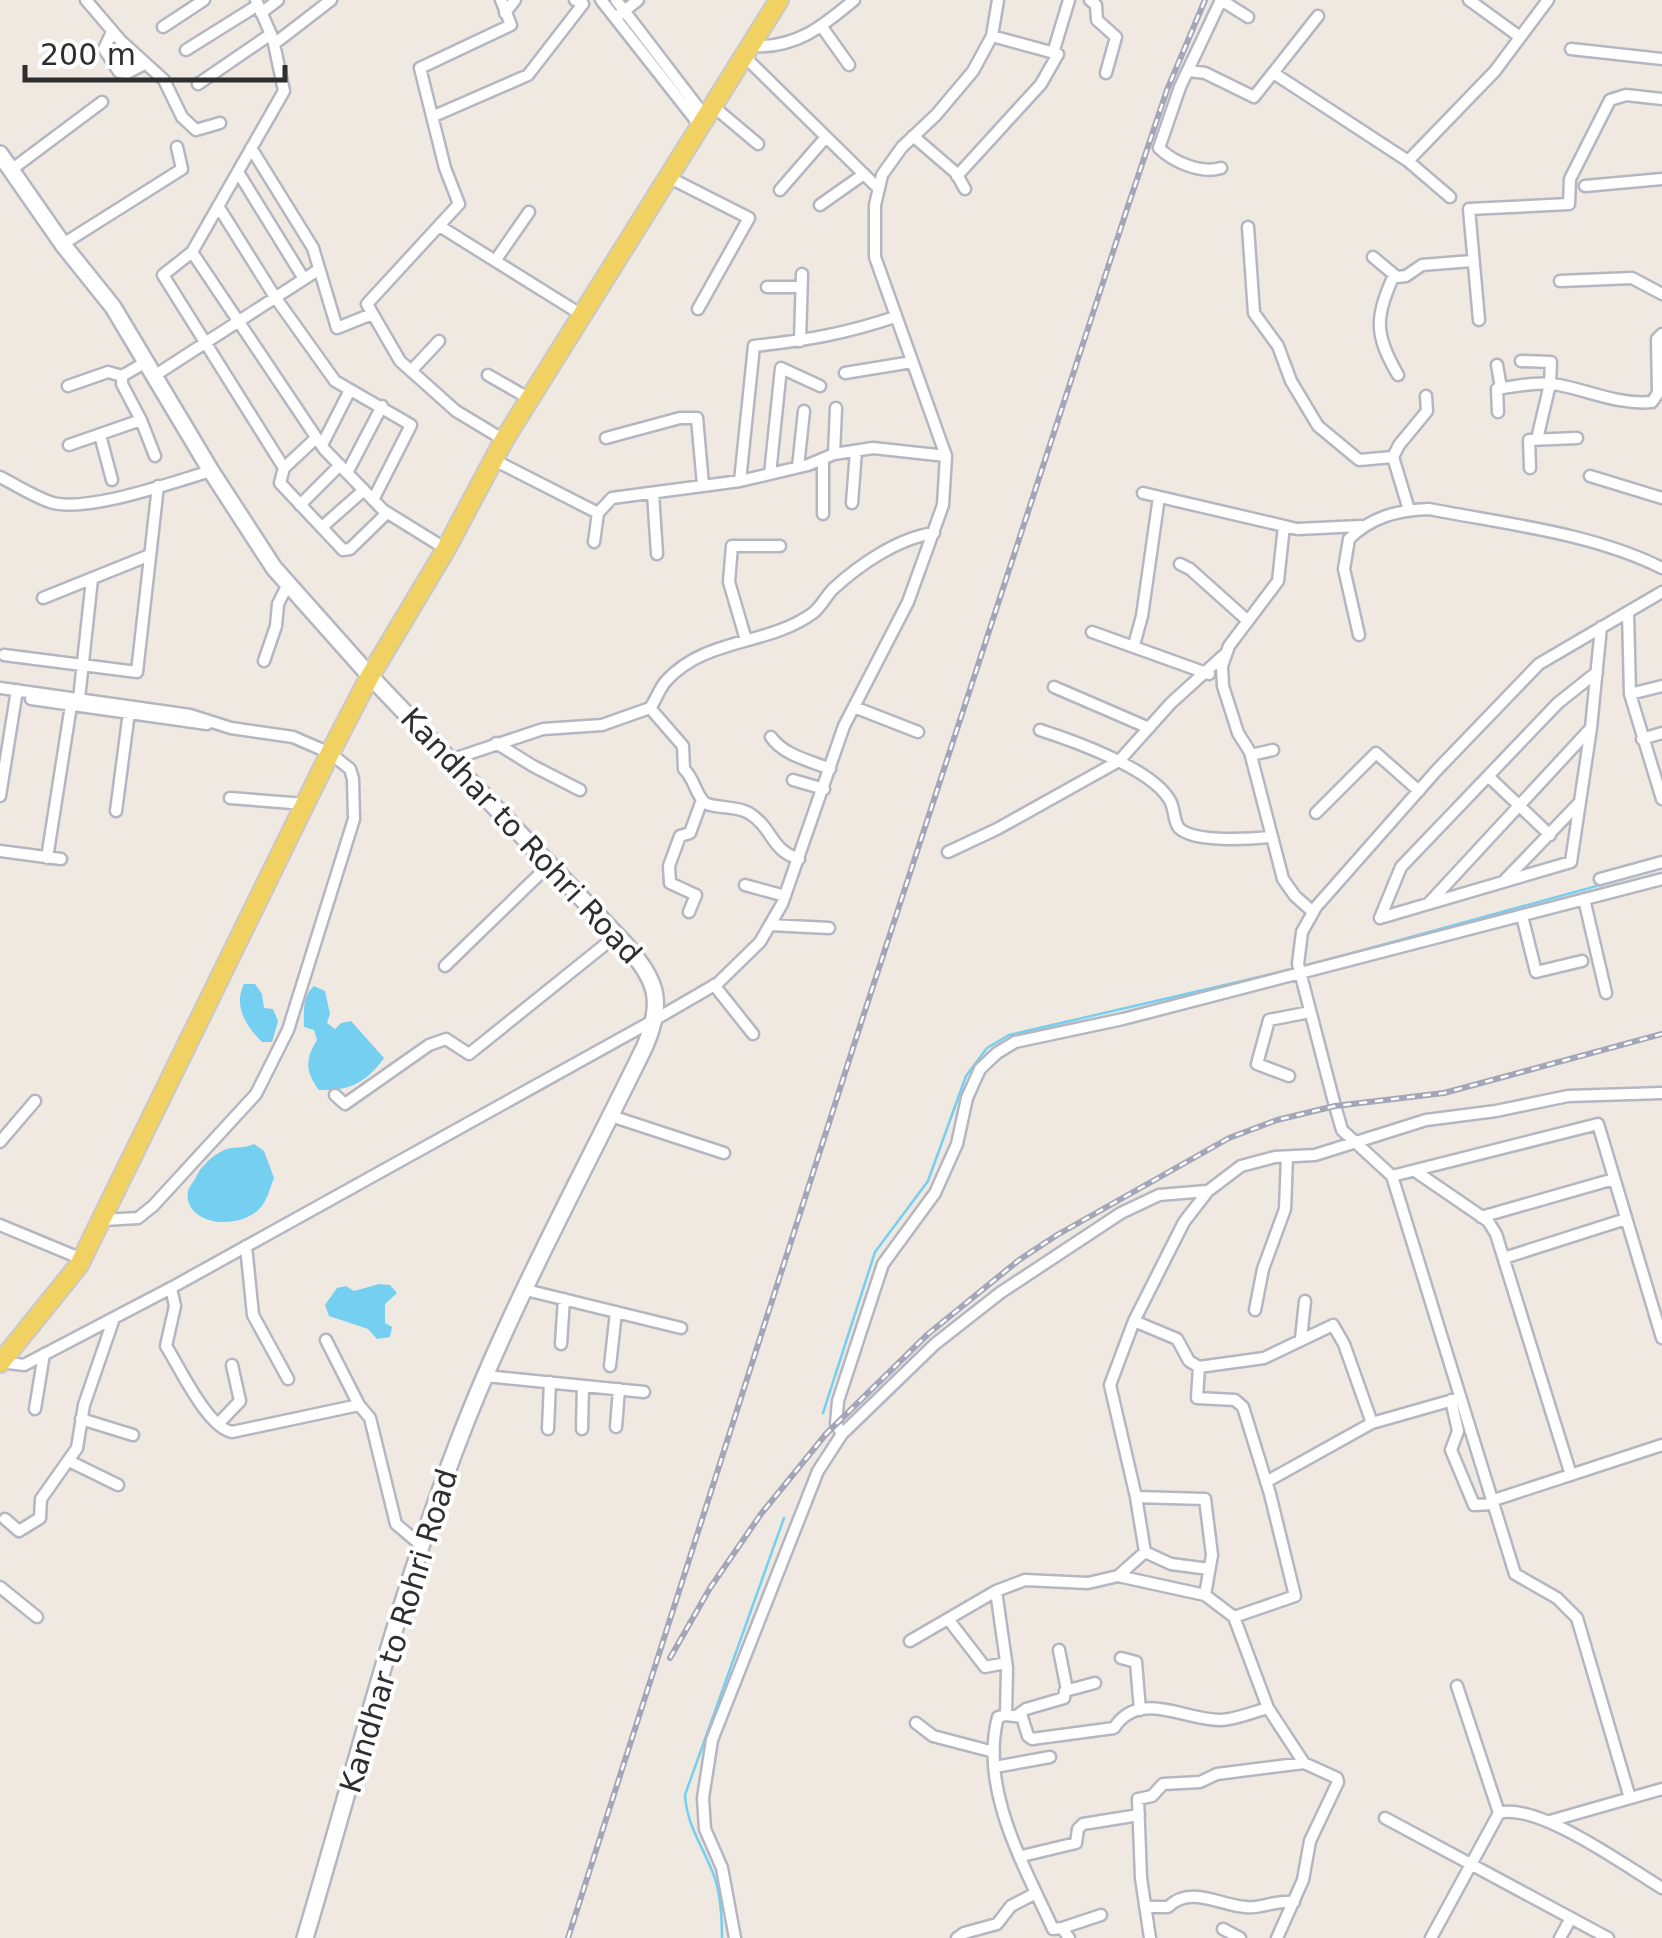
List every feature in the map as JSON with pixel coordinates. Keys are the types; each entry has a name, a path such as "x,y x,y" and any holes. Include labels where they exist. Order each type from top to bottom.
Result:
{"main road":[{"path":"0,1362 82,1259 330,753 504,440 780,0"}],"street":[{"path":"86,0 112,32 164,80 182,117 201,130 220,123"},
{"path":"162,27 204,0"},
{"path":"186,50 258,6 278,0"},
{"path":"198,84 331,0"},
{"path":"500,0 511,25 420,68 445,168 460,204 367,304 400,361 456,411 504,440"},
{"path":"505,13 515,0"},
{"path":"434,116 528,76 583,4 574,0"},
{"path":"601,0 620,15 707,118 758,144"},
{"path":"616,0 620,15"},
{"path":"620,15 638,0"},
{"path":"748,52 788,45 822,27 854,0"},
{"path":"0,1362 24,1365 171,1288 714,985 760,942 785,896 854,707 908,602 943,505 946,456 875,257 878,189 882,175 973,71 992,36 998,0"},
{"path":"1053,53 1069,0"},
{"path":"1090,0 1096,6 1098,20 1116,37 1106,73"},
{"path":"1221,168 1200,169 1160,152 1159,148 1221,0 1248,18"},
{"path":"1469,0 1520,38"},
{"path":"1408,162 1495,70 1548,0"},
{"path":"258,6 272,39 284,91 192,252 163,276 284,468"},
{"path":"1189,70 1205,73 1254,98 1318,16"},
{"path":"822,27 849,65"},
{"path":"112,32 104,49 119,72 127,73 144,64"},
{"path":"957,176 1041,84 1058,54 992,36"},
{"path":"1571,49 1662,59"},
{"path":"748,52 878,189"},
{"path":"1278,76 1408,162 1450,197"},
{"path":"1479,320 1468,209 1569,204 1570,179 1610,100 1626,95 1662,99"},
{"path":"12,170 102,102"},
{"path":"914,136 965,188"},
{"path":"780,190 826,137"},
{"path":"63,244 182,169 177,147"},
{"path":"251,148 312,248 337,328 372,314"},
{"name":"Kandhar to Rohri Road","path":"0,154 113,308 274,568 370,676 616,935 646,969 656,994 656,1019 486,1376 422,1546 305,1938"},
{"path":"238,172 304,279"},
{"path":"820,205 864,174"},
{"path":"670,178 749,218 698,309"},
{"path":"1586,186 1662,179"},
{"path":"218,206 275,297 335,380 410,425 373,500"},
{"path":"494,261 529,212"},
{"path":"1248,226 1254,312 1278,346 1291,381 1318,426 1359,460 1393,457"},
{"path":"441,227 582,315"},
{"path":"192,252 318,442 388,513 446,549"},
{"path":"1373,257 1394,275 1406,276 1422,265 1472,261"},
{"path":"68,386 108,372 122,376 150,369 207,341 318,270"},
{"path":"800,341 802,274"},
{"path":"1394,275 1384,302 1379,341 1398,375"},
{"path":"1560,281 1632,278 1662,294"},
{"path":"768,287 802,287"},
{"path":"740,481 754,346 862,330 896,317"},
{"path":"1498,412 1497,388 1550,384 1596,397 1652,402 1658,393 1658,339 1662,334"},
{"path":"411,371 439,341"},
{"path":"846,373 912,362"},
{"path":"1521,362 1551,362 1537,439"},
{"path":"1497,365 1501,388"},
{"path":"770,474 782,368 820,386"},
{"path":"488,375 530,399"},
{"path":"122,376 122,384 156,456"},
{"path":"350,390 318,442 284,468 280,483 346,550 388,513"},
{"path":"1409,510 1393,457 1402,439 1427,411 1426,396"},
{"path":"300,505 343,469 382,406"},
{"path":"823,514 836,408"},
{"path":"798,467 804,411"},
{"path":"606,438 680,418 698,418 703,485"},
{"path":"69,445 140,420"},
{"path":"100,436 112,480"},
{"path":"1530,468 1528,440 1577,438"},
{"path":"594,542 598,512 612,498 740,481 873,448 946,456"},
{"path":"852,503 856,451"},
{"path":"494,460 598,512"},
{"path":"0,478 53,503 85,503 211,471"},
{"path":"1590,476 1662,498"},
{"path":"4,655 136,672 158,486"},
{"path":"322,527 364,490"},
{"path":"654,493 657,554"},
{"path":"1143,494 1296,529 1361,526 1409,510 1429,509 1628,553 1662,568"},
{"path":"1134,645 1142,616 1159,497"},
{"path":"948,852 1119,762 1203,672 1224,655 1278,581 1284,526"},
{"path":"1359,635 1344,570 1348,539 1361,526"},
{"path":"450,760 543,729 602,725 650,708 665,682 701,653 813,613 834,589 876,558 916,535 934,533"},
{"path":"746,640 729,582 732,546 780,546"},
{"path":"43,598 150,555"},
{"path":"1180,564 1190,568 1248,621"},
{"path":"47,858 83,665 92,579"},
{"path":"264,661 276,626 278,604 288,584"},
{"path":"1630,1798 1577,1618 1557,1598 1515,1574 1455,1399 1392,1176 1342,1130 1299,969 1302,932 1313,912 1538,664 1662,592"},
{"path":"1628,612 1630,694 1642,739 1658,775 1662,800"},
{"path":"1597,672 1558,703 1401,868 1380,918 1571,862 1591,728 1597,672 1601,627"},
{"path":"1092,632 1221,678"},
{"path":"1224,655 1221,678 1238,733 1250,756 1283,879 1313,912"},
{"path":"1630,694 1662,686"},
{"path":"1054,687 1149,728"},
{"path":"0,691 129,710 190,714 218,724 293,737 330,753 350,769 353,778 354,819 288,1030 256,1094 153,1206 138,1218 103,1220"},
{"path":"0,796 17,693"},
{"path":"854,707 918,732"},
{"path":"650,708 684,746 684,769 702,800 707,804 731,805 750,814 767,826 780,852 798,859"},
{"path":"116,812 129,710"},
{"path":"1427,904 1591,728"},
{"path":"1040,730 1119,762 1170,799 1182,830 1213,838 1245,840 1270,836"},
{"path":"1642,739 1662,733"},
{"path":"772,736 774,742 790,752 830,769"},
{"path":"496,743 580,790"},
{"path":"1250,756 1273,750"},
{"path":"1316,813 1376,753 1420,791"},
{"path":"1488,776 1550,835"},
{"path":"793,780 824,789"},
{"path":"230,798 305,804"},
{"path":"689,912 696,896 670,883 669,866 680,836 690,833 702,800"},
{"path":"1503,882 1580,802"},
{"path":"0,851 61,859"},
{"path":"1600,878 1662,862"},
{"path":"445,966 550,864"},
{"path":"842,1434 836,1424 838,1401 882,1264 935,1193 957,1144 967,1098 980,1070 997,1053 1015,1042 1122,1019 1299,969 1662,878"},
{"path":"745,885 785,896"},
{"path":"1584,899 1606,994"},
{"path":"1522,916 1536,972 1582,961"},
{"path":"770,925 829,928"},
{"path":"335,1095 345,1104 430,1045 446,1039 470,1054 616,935"},
{"path":"714,985 754,1034"},
{"path":"1289,1076 1257,1064 1270,1020 1310,1012"},
{"path":"1145,1552 1110,1385 1134,1321 1184,1222 1208,1191 1241,1166 1287,1156 1315,1155 1426,1120 1568,1096 1662,1094"},
{"path":"0,1142 35,1101"},
{"path":"611,1116 724,1153"},
{"path":"1392,1176 1598,1124 1662,1338"},
{"path":"1255,1310 1263,1269 1285,1209 1287,1156"},
{"path":"1415,1171 1481,1217 1496,1234 1570,1475"},
{"path":"1481,1217 1614,1178"},
{"path":"735,1938 722,1868 704,1829 702,1798 712,1740 818,1470 842,1434 935,1344 1000,1292 1121,1213 1158,1195 1208,1191"},
{"path":"1504,1258 1626,1218"},
{"path":"0,1225 82,1259"},
{"path":"246,1246 253,1315 288,1380"},
{"path":"171,1288 174,1306 166,1346 192,1387 193,1396 224,1430 232,1432 359,1405"},
{"path":"526,1290 680,1328"},
{"path":"561,1344 564,1299"},
{"path":"1301,1339 1305,1301"},
{"path":"610,1366 616,1312"},
{"path":"6,1518 19,1532 40,1518 41,1498 77,1448 82,1419 114,1317"},
{"path":"1134,1321 1176,1339 1189,1361 1200,1367 1264,1358 1333,1325 1339,1332 1372,1424"},
{"path":"326,1340 359,1405 370,1418 396,1524 422,1546"},
{"path":"35,1409 44,1354"},
{"path":"219,1423 240,1401 232,1365"},
{"path":"1200,1367 1197,1398 1240,1402 1266,1482 1295,1596 1234,1616"},
{"path":"486,1376 644,1392"},
{"path":"548,1429 550,1382"},
{"path":"582,1429 583,1386"},
{"path":"616,1427 619,1389"},
{"path":"1266,1482 1372,1424 1455,1399"},
{"path":"1455,1399 1458,1431 1451,1450 1474,1505 1662,1445"},
{"path":"82,1419 133,1435"},
{"path":"69,1462 118,1485"},
{"path":"1136,1496 1205,1499 1212,1554 1205,1594"},
{"path":"1145,1552 1174,1564 1210,1569"},
{"path":"1118,1576 1145,1552"},
{"path":"1170,1587 1174,1564"},
{"path":"910,1640 996,1591 1026,1580 1088,1583 1118,1576 1205,1594 1234,1616 1268,1708 1304,1763"},
{"path":"0,1587 38,1617"},
{"path":"996,1591 1012,1714 1032,1739 1114,1728 1128,1711 1174,1709 1220,1720 1268,1708"},
{"path":"948,1619 985,1667 1006,1663"},
{"path":"1059,1650 1067,1690 1064,1698 997,1720 994,1752 1000,1800 1053,1929 1066,1933 1101,1915"},
{"path":"1121,1658 1136,1662 1140,1710"},
{"path":"1067,1690 1095,1683"},
{"path":"1456,1686 1500,1813"},
{"path":"916,1723 934,1736 994,1752"},
{"path":"995,1766 1050,1757"},
{"path":"1150,1938 1138,1799 1152,1796 1163,1784 1200,1782 1217,1774 1304,1763 1337,1778 1338,1782 1310,1840 1304,1880 1277,1938"},
{"path":"1550,1820 1662,1788"},
{"path":"1431,1938 1500,1813 1508,1810 1550,1820 1662,1888"},
{"path":"1022,1856 1076,1843 1083,1824 1139,1815"},
{"path":"1385,1818 1608,1938"},
{"path":"957,1938 997,1924 1010,1906 1036,1893"},
{"path":"1145,1907 1168,1907 1188,1896 1247,1908 1278,1900 1294,1902"},
{"path":"1560,1938 1571,1918"},
{"path":"1223,1929 1240,1938"}],"water":[{"path":"244,984 255,984 262,994 264,1008 273,1009 278,1021 272,1042 262,1042 243,1015 240,1000"},
{"path":"314,986 325,991 330,1014 327,1023 335,1029 351,1021 384,1058 370,1074 348,1087 319,1090 311,1077 309,1060 317,1040 314,1030 304,1027 304,1010"},
{"path":"254,1144 264,1151 274,1178 261,1207 251,1215 227,1222 214,1221 194,1211 188,1191 204,1165 224,1150"},
{"path":"390,1285 397,1293 385,1304 385,1323 392,1327 390,1337 377,1339 368,1329 329,1316 325,1305 337,1288 346,1286 354,1291"}],"waterway":[{"path":"1302,967 1662,868"},
{"path":"823,1413 875,1252 928,1181 966,1076 987,1048 1009,1035 1294,969"},
{"path":"722,1938 718,1889 692,1826 685,1795 784,1518"}],"railway":[{"path":"568,1938 1128,206 1167,90 1205,0"},
{"path":"670,1658 710,1588 761,1514 826,1434 928,1334 1019,1260 1057,1235 1229,1138 1277,1120 1335,1106 1444,1093 1662,1034"}]}
